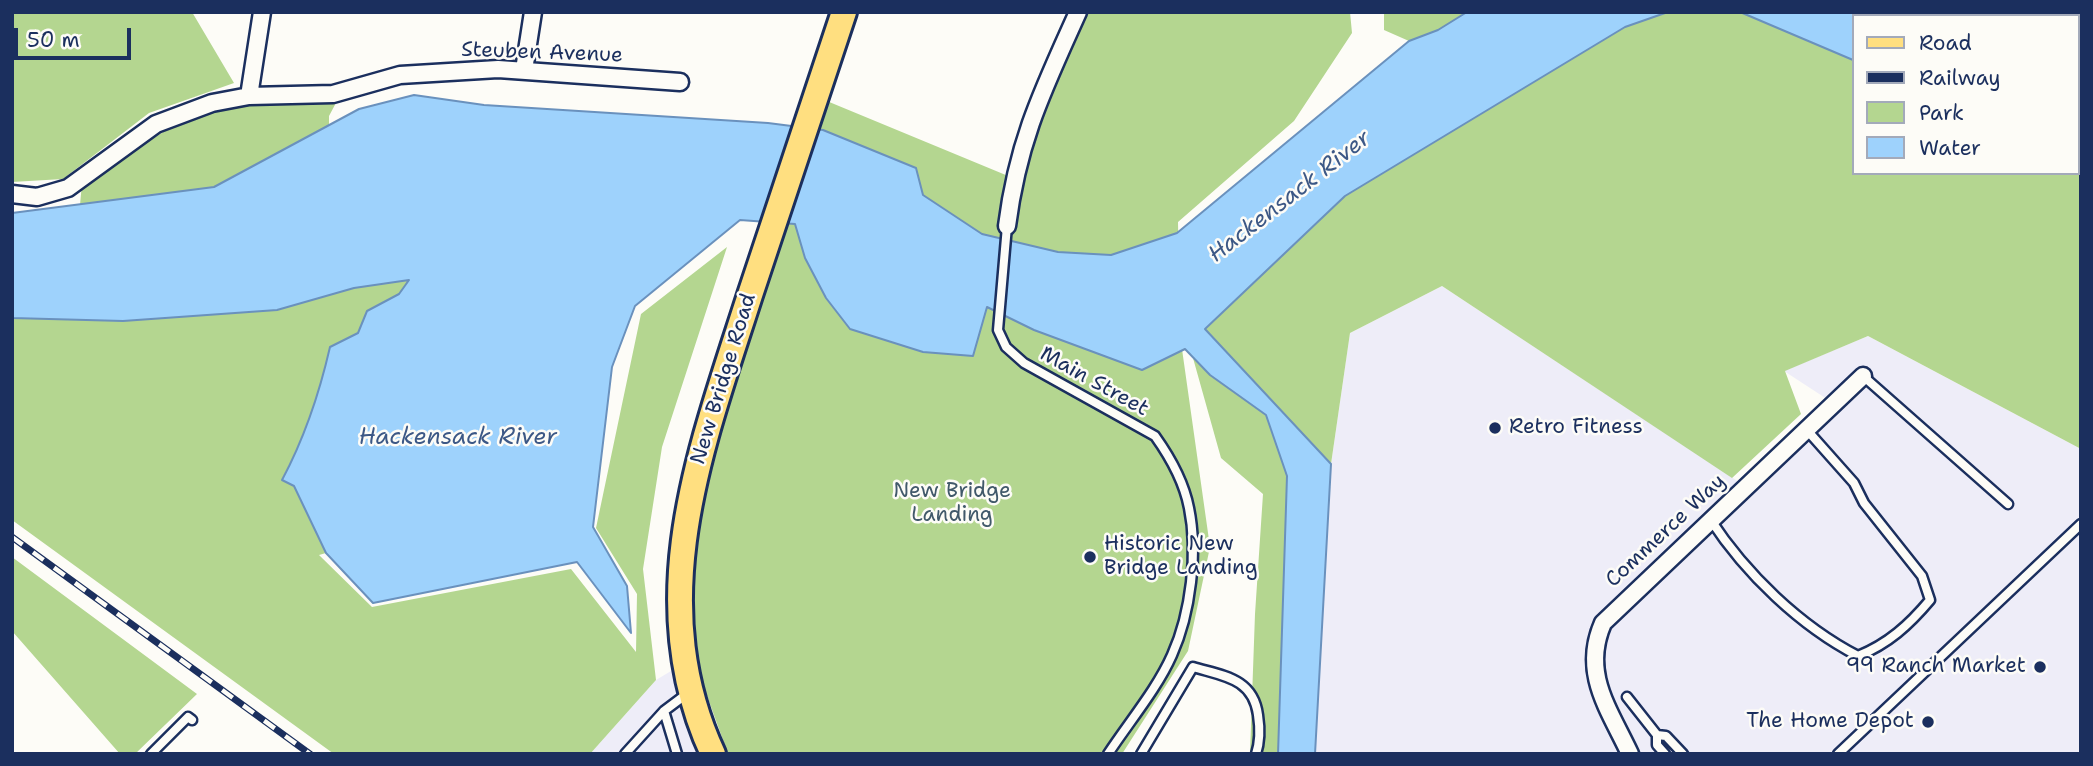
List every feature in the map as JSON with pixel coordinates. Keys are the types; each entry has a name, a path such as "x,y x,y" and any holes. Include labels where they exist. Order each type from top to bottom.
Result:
{"main road":[{"name":"New Bridge Road","path":"713,754 691,692 680,608 680,569 685,519 707,427 844,12"}],"street":[{"path":"249,96 262,12"},
{"path":"524,70 533,12"},
{"path":"1007,226 1013,178 1025,133 1078,12"},
{"name":"Steuben Avenue","path":"12,194 37,197 68,188 156,124 212,103 249,96 333,94 400,75 437,71 524,70 680,82"},
{"name":"Commerce Way","path":"1630,754 1598,685 1594,668 1597,636 1611,612 1863,376"}],"lane":[{"name":"Main Street","path":"1007,226 998,330 1006,347 1024,363 1155,436 1168,454 1190,508 1191,580 1188,610 1172,656 1112,752"},
{"path":"1863,376 2008,504"},
{"path":"1710,519 1728,546 1823,638 1858,656 1879,648 1910,624 1930,600 1922,576 1864,503 1854,483 1806,429"},
{"path":"1838,754 2081,524"},
{"path":"1141,754 1193,667 1239,681 1256,700 1260,726 1256,754"},
{"path":"625,754 664,711 691,692"},
{"path":"1627,697 1657,735 1657,745 1665,754"},
{"path":"664,711 677,754"},
{"path":"151,754 188,717 192,720"},
{"path":"1657,735 1666,736 1683,754"}],"shaded area":[{"path":"1442,286 1745,486 1833,403 1784,371 1868,336 2081,449 2081,754 1315,754 1331,464 1350,333"},
{"path":"686,662 713,754 590,754 656,680"}],"green space":[{"path":"12,12 192,12 234,83 149,113 63,179 12,182"},
{"name":"New Bridge Landing","path":"1078,12 1350,12 1352,33 1294,121 1178,222 1180,335 1210,547 1188,651 1122,754 728,754 696,665 689,567 701,471 822,99 1013,178"},
{"path":"1384,12 1467,12 1438,30 1409,41 1384,30"},
{"path":"1668,12 1740,12 1852,60 1852,175 2079,175 2081,115 2081,449 1868,336 1785,371 1801,414 1732,478 1442,286 1350,333 1331,464 1205,329 1345,196 1625,27"},
{"path":"337,101 329,116 329,125 214,187 80,205 82,183 184,119 235,102"},
{"path":"727,247 662,447 643,569 656,680 590,754 334,754 12,520 12,318 123,321 410,280 399,294 367,311 358,333 330,347 310,415 282,479 294,486 326,553 319,555 372,607 571,569 636,652 637,594 596,528 641,314"},
{"path":"1193,358 1210,375 1266,415 1287,476 1278,754 1250,754 1263,494 1221,458"},
{"path":"12,557 197,694 135,754 120,754 12,631"}],"water":[{"name":"Hackensack River","path":"1467,12 1668,12 1625,27 1345,196 1205,329 1331,464 1315,754 1278,754 1287,476 1266,415 1210,375 1185,349 1142,370 1034,330 987,307 973,356 923,352 850,329 826,298 805,258 795,224 740,220 635,306 612,367 593,527 627,586 631,633 577,562 373,603 326,553 294,486 282,480 310,415 330,347 358,333 367,311 399,294 409,280 354,288 277,310 123,321 12,318 12,213 214,187 359,109 414,95 484,105 768,123 823,130 916,168 923,195 982,234 1058,252 1111,255 1177,233 1409,41 1438,30"},
{"path":"1740,12 1864,12 1867,14 1852,14 1852,60"}],"railway":[{"path":"12,537 310,754"}],"place":[{"name":"Retro Fitness","path":"1495,428"},
{"name":"Historic New Bridge Landing","path":"1090,557"},
{"name":"99 Ranch Market","path":"2040,667"},
{"name":"The Home Depot","path":"1928,722"}]}
